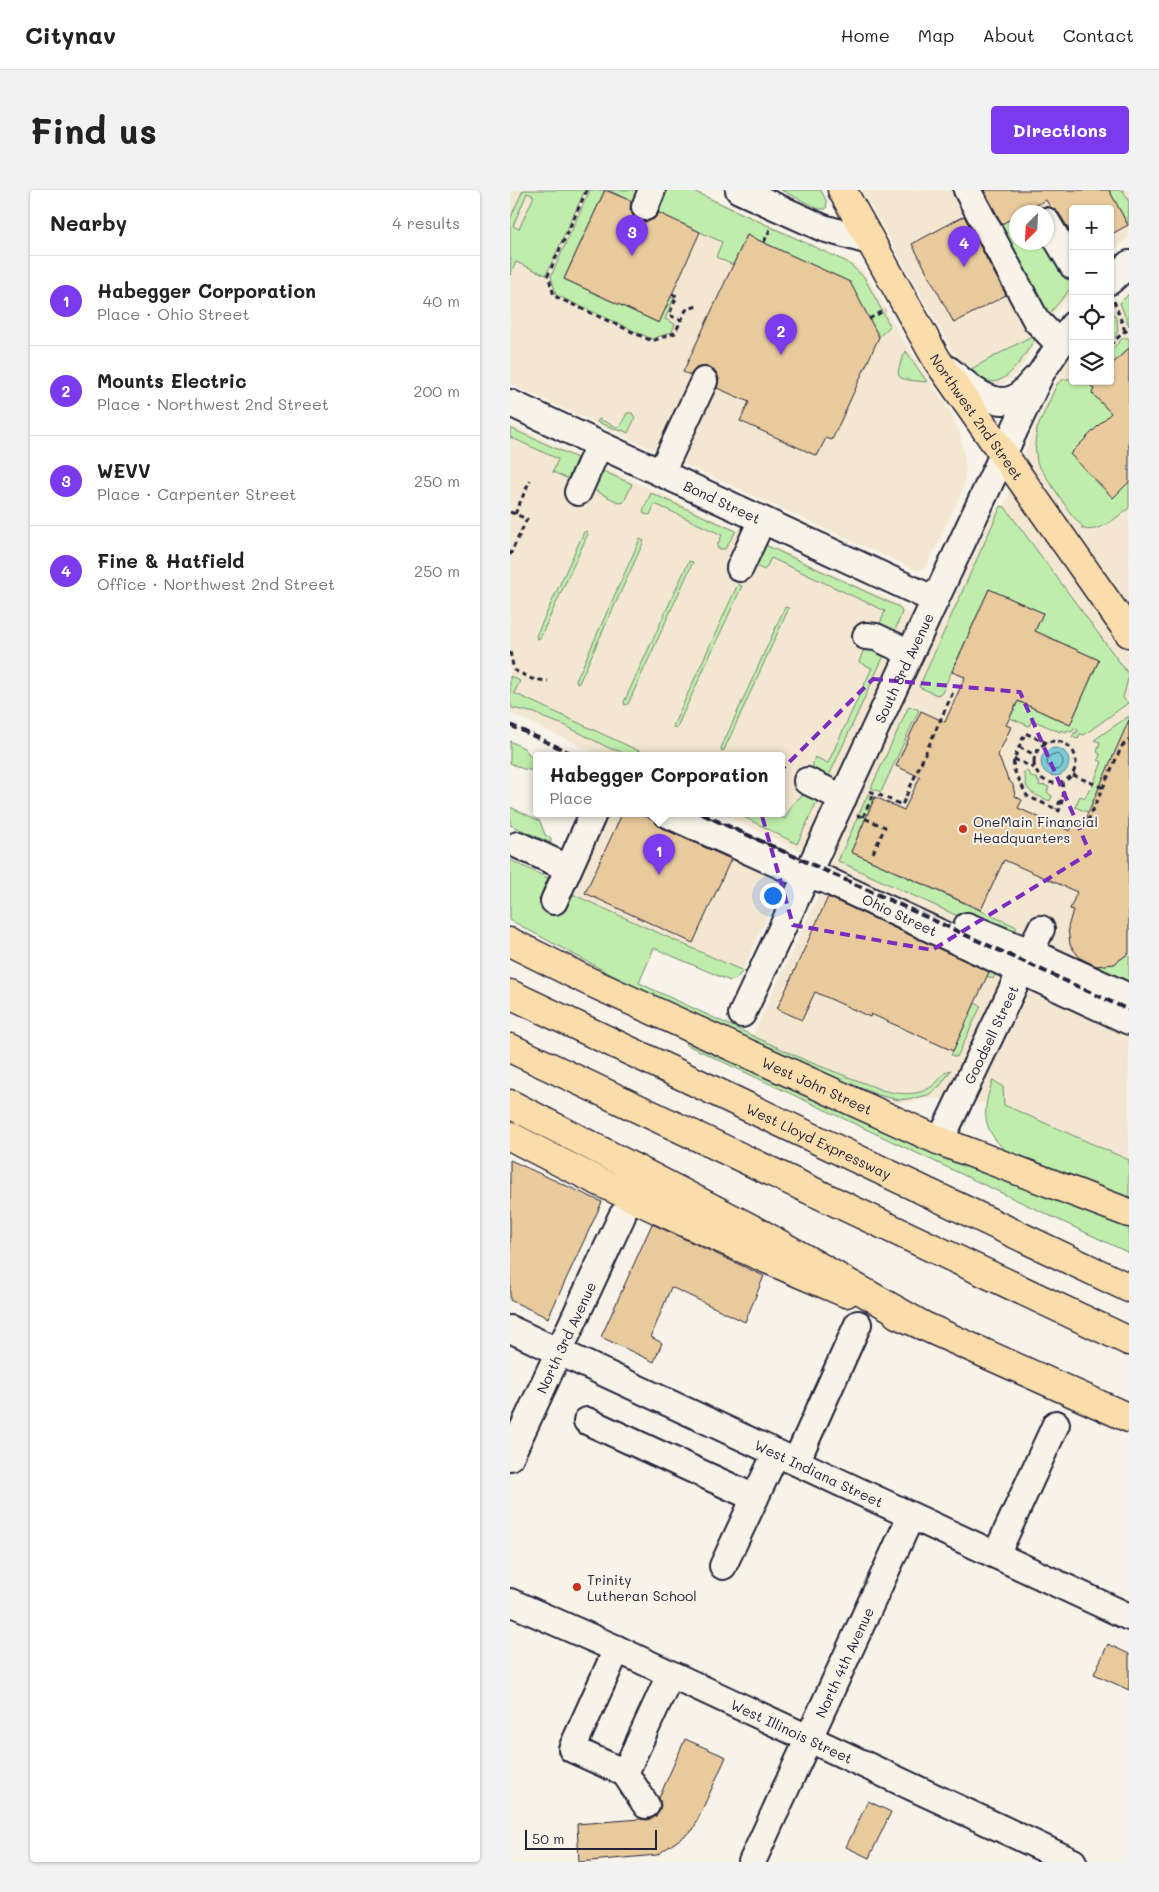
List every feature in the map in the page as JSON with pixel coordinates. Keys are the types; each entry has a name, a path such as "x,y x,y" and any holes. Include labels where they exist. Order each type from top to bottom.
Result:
{"main road":[{"name":"Northwest 2nd Street","path":"842,190 937,360 1129,633"},
{"name":"West John Street","path":"510,942 588,981 940,1141 1129,1213"},
{"name":"West Lloyd Expressway","path":"510,994 1129,1288"},
{"path":"510,1048 1129,1340"},
{"path":"510,1104 758,1232 920,1324"},
{"path":"510,1136 569,1168 756,1255 920,1324 1129,1418"}],"street":[{"path":"739,190 823,228 870,241"},
{"path":"967,190 1036,320 1066,334"},
{"path":"1054,234 1069,259"},
{"path":"1114,285 1129,264"},
{"name":"South 3rd Avenue","path":"742,1014 811,866 849,806 910,653 1041,373 1066,334"},
{"path":"937,360 976,392 997,400 1014,399 1041,373"},
{"path":"661,473 704,381"},
{"name":"Bond Street","path":"510,403 935,600"},
{"path":"578,492 599,444"},
{"path":"740,568 762,520"},
{"path":"866,636 876,637 910,653"},
{"path":"806,781 849,806"},
{"path":"554,901 592,817"},
{"name":"Ohio Street","path":"674,817 789,869 811,866 994,938 1025,961 1129,1021"},
{"path":"518,845 568,868"},
{"name":"Goodsell Street","path":"940,1141 1041,928"},
{"name":"Ohio Street","path":"1025,961 1084,969 1129,997"},
{"name":"North 3rd Avenue","path":"510,1457 622,1216"},
{"path":"723,1566 755,1498 786,1458 858,1324"},
{"name":"West Indiana Street","path":"510,1329 1129,1618"},
{"path":"587,1421 755,1498"},
{"path":"996,1555 1056,1424"},
{"name":"North 4th Avenue","path":"752,1862 911,1516"},
{"name":"West Illinois Street","path":"510,1602 617,1649 1074,1862"},
{"path":"617,1649 572,1749 625,1773 646,1806"},
{"path":"625,1773 670,1675"}],"path":[{"path":"587,190 548,275 554,296 652,341 675,333 686,310 697,306"},
{"path":"764,242 772,225"},
{"path":"672,294 678,296 669,315 681,320"},
{"path":"1113,295 1127,331 1114,342"},
{"path":"869,319 886,310"},
{"path":"515,514 530,480"},
{"path":"510,512 527,519 510,555"},
{"path":"510,652 514,670 532,678 548,681"},
{"path":"867,790 902,805 954,692"},
{"path":"1046,743 1025,734 1014,759 1013,768 1027,796 1060,810 1064,794 1062,782"},
{"path":"1084,828 1122,746 1129,740"},
{"path":"1063,742 1069,746 1076,759 1073,775 1056,784 1043,780 1034,768 1035,755 1037,750 1046,743 1063,742"},
{"path":"1019,747 1035,755"},
{"path":"1014,759 1034,768"},
{"path":"1073,775 1106,789"},
{"path":"863,817 874,793"},
{"path":"849,806 863,817 885,827 873,853"}],"highlighted area":[{"path":"873,679 1020,692 1090,853 932,950 793,925 756,795"}],"shaded area":[{"path":"510,190 695,190 859,267 867,276 901,337 953,416 961,438 966,470 963,489 927,566 918,571 510,384"},
{"path":"862,190 1129,190 1129,237 1114,250 1114,205 1069,205 1069,296 1049,319 1022,366 1012,379 1000,385 988,386 963,369"},
{"path":"1129,290 1129,1160 1004,1105 927,1098 898,1103 883,1100 749,1044 832,866 729,817 785,817 785,752 593,752 510,713 510,424 901,605 904,611 941,627 995,510 1004,506 1040,413 1069,359 1069,385 1114,385 1114,303"},
{"path":"608,817 661,817 787,874 742,971 572,894"}],"green space":[{"path":"523,190 585,190 546,275 516,262 510,275 510,219","holes":["527,193 534,196 519,229 513,226"]},
{"path":"590,190 605,190 564,279 659,323 670,297 674,298 665,319 675,324 672,332 652,339 556,295 551,276"},
{"path":"608,190 638,190 633,201"},
{"path":"664,190 691,190 847,262 864,277 890,326 879,337 849,282 747,235 733,265 716,257 722,242 654,211"},
{"path":"781,190 821,190 827,202 826,209 819,209"},
{"path":"1109,190 1123,190 1129,202 1128,225"},
{"path":"1009,220 1009,250 1052,250 1063,263 1069,279 1069,291 1044,320 996,227"},
{"path":"1129,294 1129,326 1120,303"},
{"path":"1114,314 1118,329 1114,337"},
{"path":"1039,332 1017,365 1003,378 995,382 984,380 971,369"},
{"path":"1123,338 1129,338 1129,348 1114,362 1114,347"},
{"path":"906,351 927,382 900,377 898,373 899,368"},
{"path":"1064,379 1069,379 1069,385 1090,385 1095,389 1092,393 1111,413 1070,454 1113,497 1129,482 1129,508 1107,524 1094,529 1087,530 1081,528 1083,527 1071,514 1037,463 1035,444 1037,429 1057,384"},
{"path":"627,413 632,413 635,418 628,433 597,422 599,419 619,428"},
{"path":"510,428 577,458 569,477 566,478 553,472 558,459 510,437"},
{"path":"594,467 632,484 624,502 620,503 588,487"},
{"path":"651,493 736,531 725,549 718,549 717,546 722,535 655,504 650,515 644,514 643,511"},
{"path":"1001,506 1005,507 1129,675 1123,698 1128,703 1084,735 1080,734 1078,739 1072,737 1078,730 1074,728 1072,732 1061,730 1060,732 1032,720 1029,726 1010,718 1018,701 1070,725 1099,660 1035,631 1043,613 989,589 942,693 937,695 919,687"},
{"path":"587,531 588,534 540,638 537,639 536,636 584,532"},
{"path":"640,539 644,541 577,684 576,681"},
{"path":"761,543 899,607 902,612 894,633 879,626 885,611 771,558 764,570 754,565"},
{"path":"689,561 693,562 628,704 625,705 624,702"},
{"path":"738,584 742,586 677,727 674,728 673,726"},
{"path":"785,607 789,608 722,751 721,748"},
{"path":"865,646 886,651 828,778 815,770 813,761 815,757 828,763 872,668 859,662"},
{"path":"510,676 520,681 514,693 641,752 620,752 611,749 564,725 535,713 512,708 510,702"},
{"path":"909,706 919,710 881,792 871,788"},
{"path":"1129,716 1129,752 1094,815 1075,807 1080,796 1085,798 1089,789 1091,789 1102,762 1098,760 1100,754 1097,752 1100,742 1094,740"},
{"path":"510,741 524,748 533,758 533,771 523,769 510,763"},
{"path":"1026,771 1030,773 1031,777 1038,779 1039,785 1049,787 1047,792 1052,796 1050,801 1035,795 1029,790 1023,772 1025,773"},
{"path":"868,794 875,797 851,852 1017,927 1010,940 838,861"},
{"path":"803,795 819,797 797,844 744,817 780,817 785,819 793,803"},
{"path":"510,807 540,821 545,835 551,838 551,843 510,825"},
{"path":"510,860 548,878 539,900 544,904 565,911 572,894 743,971 736,979 730,981 654,948 639,983 807,1061 882,1090 903,1094 924,1091 951,1070 940,1086 928,1095 899,1100 878,1095 795,1062 625,982 510,920"},
{"path":"829,895 998,969 993,979 987,976 989,970 828,897"},
{"path":"1129,953 1129,982 1095,966 1114,964"},
{"path":"975,1003 981,1006 957,1057 951,1055"},
{"path":"689,1041 1129,1227 1129,1253 685,1044"},
{"path":"993,1080 1003,1087 1004,1105 1129,1160 1129,1202 1006,1151 992,1134 986,1118 987,1101"}],"water":[{"path":"1055,748 1065,752 1069,762 1065,772 1055,776 1045,772 1041,762 1045,752"}],"building":[{"path":"605,190 631,201 630,209 633,216 639,221 647,222 654,219 659,213 700,232 659,323 564,279"},
{"path":"984,190 1109,190 1128,225 1114,233 1114,205 1069,205 1069,229 1059,213 1054,210 1054,205 1049,205 1046,200 1036,205 1009,205 1009,220 1002,224"},
{"path":"964,216 1006,295 954,323 912,244"},
{"path":"747,235 850,282 879,337 832,440 826,438 817,456 740,421 749,402 717,388 719,379 717,373 711,368 703,366 696,368 690,375 683,372"},
{"path":"1129,348 1129,482 1113,498 1070,454 1111,413 1092,393 1094,389 1090,385 1114,385 1114,362"},
{"name":"OneMain Financial Headquarters","path":"989,589 1043,613 1035,631 1099,660 1070,725 1018,701 1006,725 1011,727 998,755 1008,779 1013,785 1015,796 1022,800 1018,808 1070,831 1074,822 1082,826 1129,720 1129,953 1114,964 1096,966 1080,958 1070,945 1068,927 1073,910 1070,909 1077,892 1004,860 981,910 851,852 875,797 904,810 920,777 896,766 921,711 945,722 965,677 952,672"},
{"path":"621,817 647,817 654,820 661,828 731,859 693,943 585,893"},
{"path":"828,897 989,972 953,1051 871,1014 870,1017 815,992 802,1020 777,1009"},
{"path":"510,1160 602,1202 548,1318 510,1300"},
{"path":"652,1224 764,1276 745,1322 671,1287 651,1337 662,1343 654,1362 601,1337"},
{"path":"1108,1644 1129,1654 1129,1690 1094,1674"},
{"path":"685,1739 726,1757 693,1830 657,1855 579,1862 577,1824 647,1820 655,1817 661,1805 659,1798"},
{"path":"868,1801 891,1812 869,1858 846,1847"}],"railway":[{"path":"510,725 568,752"},
{"path":"709,817 1129,1010"}],"place":[{"name":"WEVV","path":"632,256"},
{"name":"Fine & Hatfield","path":"964,267"},
{"name":"Mounts Electric","path":"781,355"},
{"name":"OneMain Financial Headquarters","path":"963,829"},
{"name":"Habegger Corporation","path":"659,875"},
{"name":"Trinity Lutheran School","path":"577,1587"}]}
